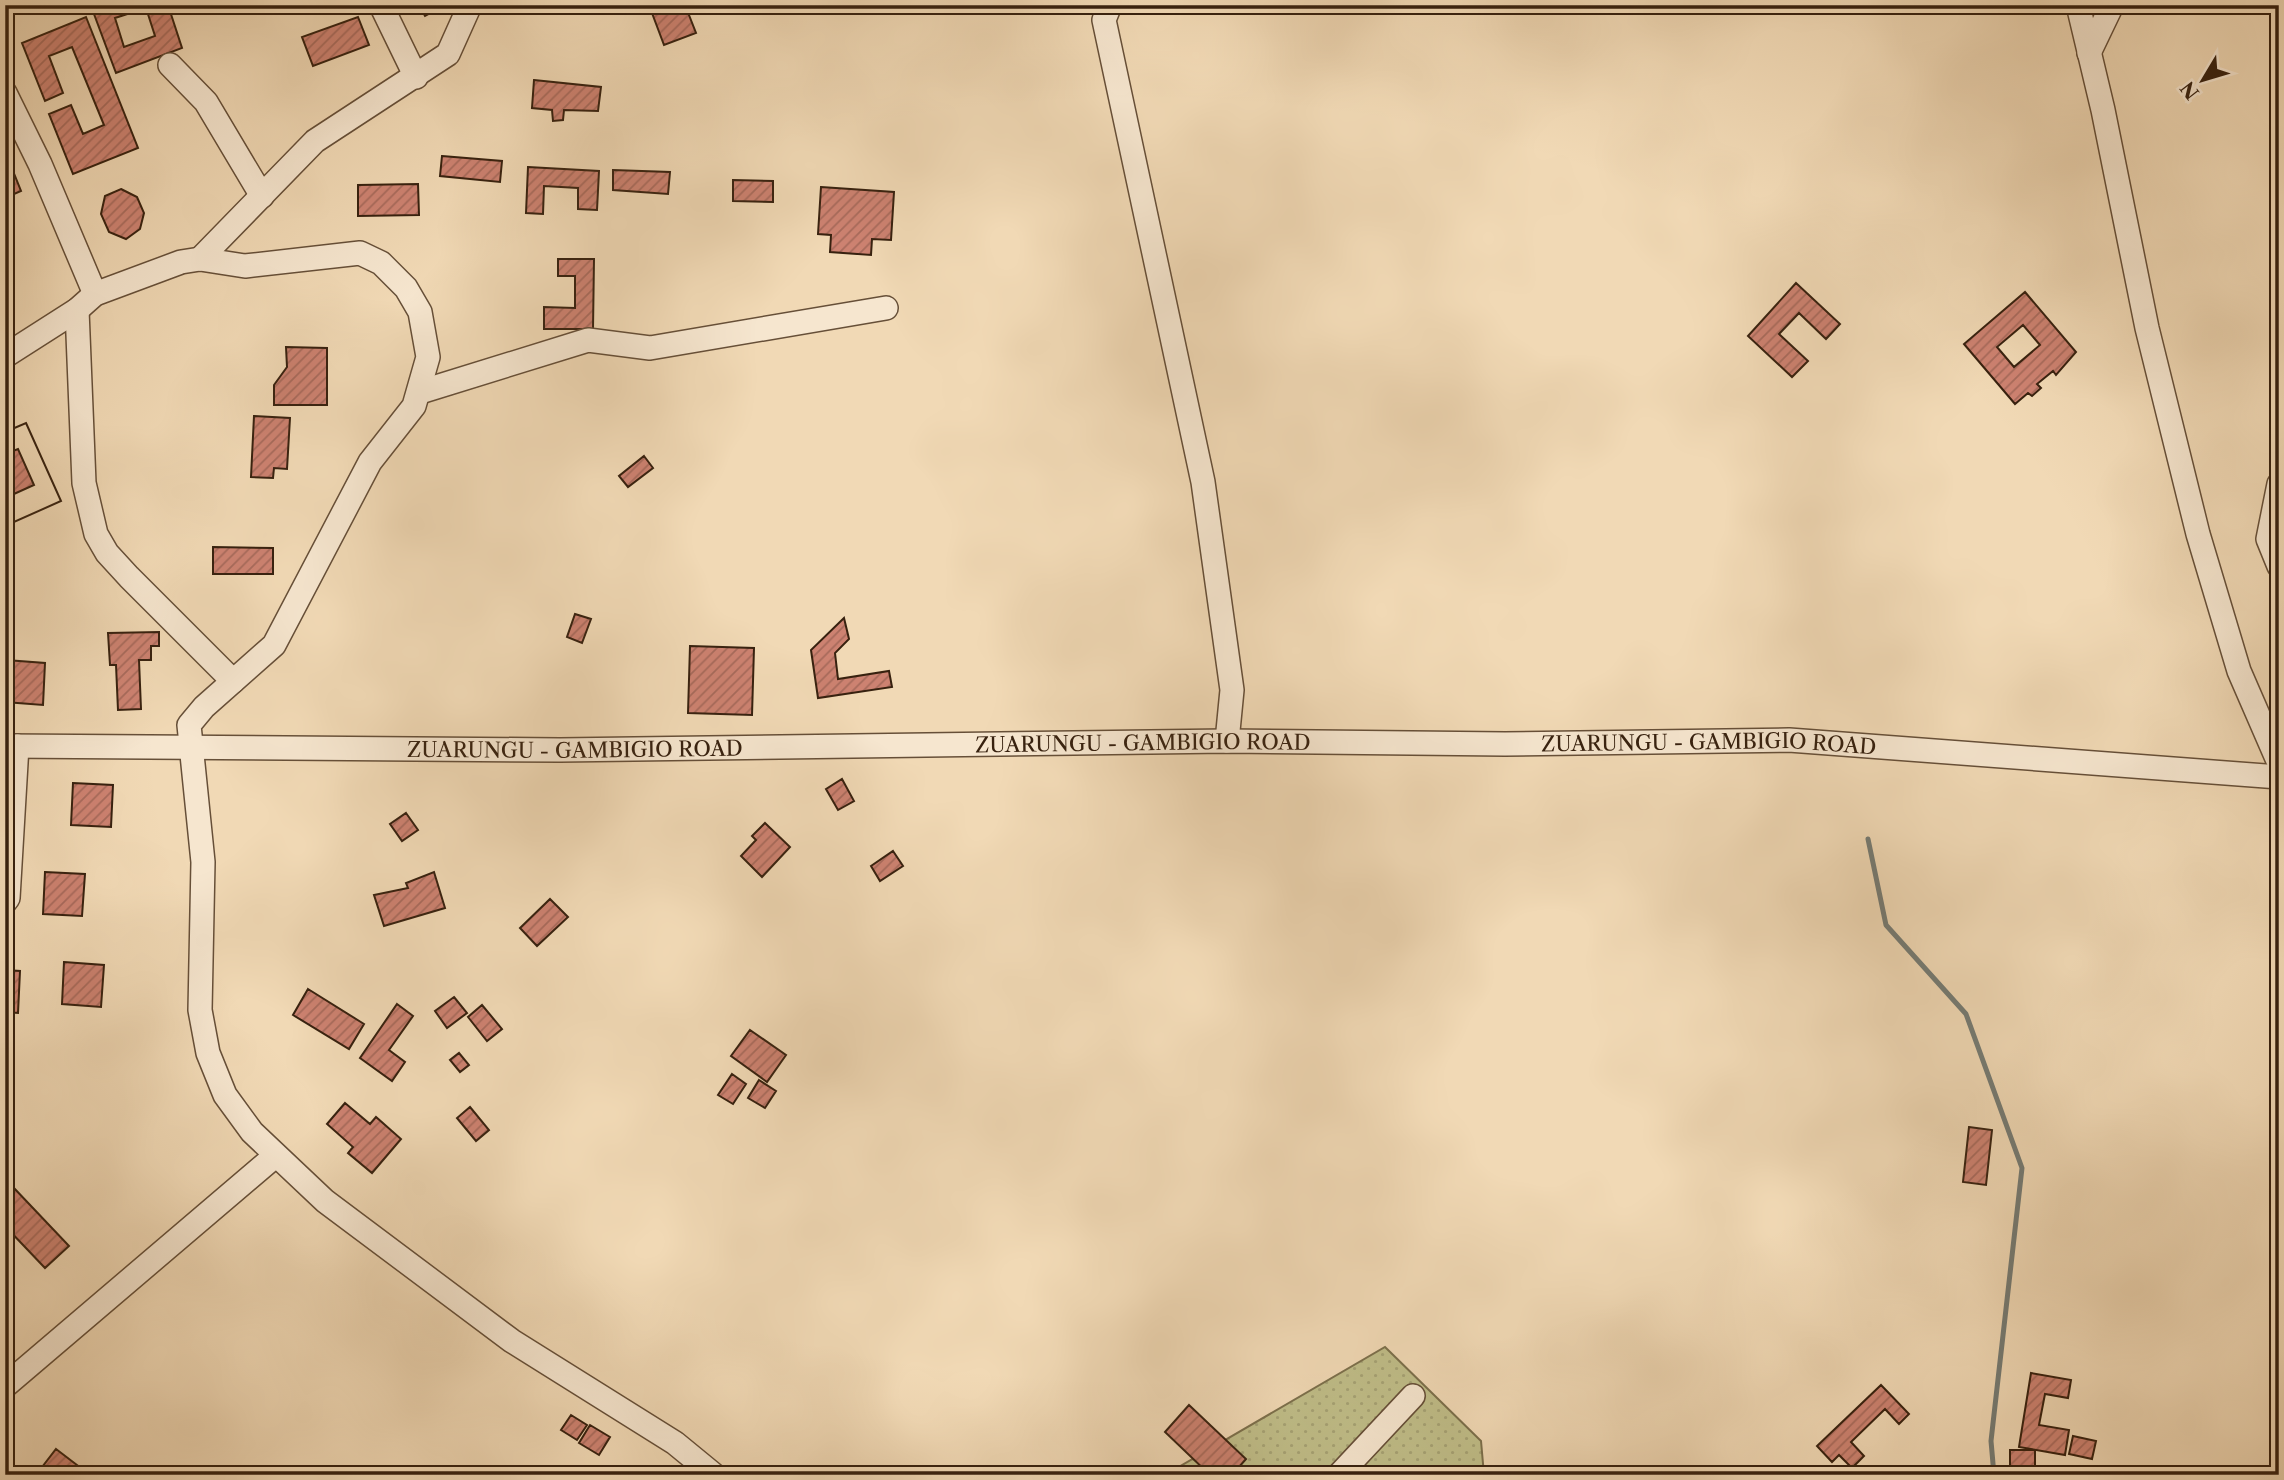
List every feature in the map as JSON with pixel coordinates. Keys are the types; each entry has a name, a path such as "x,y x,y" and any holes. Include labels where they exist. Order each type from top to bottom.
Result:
{"street":[{"path":"381,5 416,77"},
{"path":"200,259 316,141 448,54 470,5"},
{"path":"1110,5 1104,20 1203,482 1232,690 1227,741"},
{"path":"2078,5 2147,328 2198,534 2239,671 2279,763"},
{"path":"2089,53 2112,5"},
{"path":"170,65 206,102 262,196"},
{"path":"5,93 40,164 95,294"},
{"path":"5,356 77,310 95,294 181,262 200,259 245,266 360,254 381,263 406,288 420,312 428,357 414,406 370,462 280,635 193,718 189,725 204,862 200,997 208,1053 225,1095 251,1132 325,1201 512,1341 675,1443 714,1475"},
{"path":"420,392 588,340 650,348 886,308"},
{"path":"77,310 84,483 96,534 107,553 129,577 233,681"},
{"path":"2279,484 2267,539 2279,566"},
{"name":"ZUARUNGU - GAMBIGIO ROAD","path":"11,746 560,750 1227,741 1505,744 1789,740 2279,777"},
{"path":"5,902 8,898 11,746"},
{"path":"5,1386 275,1156"},
{"path":"1339,1475 1413,1396"}],"shaded area":[{"path":"1385,1347 1481,1441 1484,1475 1165,1475"}],"building":[{"path":"168,5 182,48 116,73 91,6","holes":["146,8 155,36 124,47 115,18"]},
{"path":"419,5 445,5 425,16"},
{"path":"649,5 685,5 696,33 664,45"},
{"path":"86,17 138,148 73,174 49,114 71,105 83,134 104,125 72,47 49,56 63,93 45,101 22,43"},
{"path":"358,17 369,45 313,66 302,37"},
{"path":"534,80 601,87 598,111 564,110 563,120 553,121 552,110 532,108"},
{"path":"5,151 21,191 5,198"},
{"path":"442,156 502,161 500,182 440,176"},
{"path":"528,167 599,171 597,210 578,209 578,188 544,186 543,214 526,213"},
{"path":"613,170 670,172 668,194 613,190"},
{"path":"733,180 773,181 773,202 733,201"},
{"path":"418,184 419,215 358,216 358,185"},
{"path":"821,187 894,192 891,240 872,239 871,255 830,252 831,235 818,234"},
{"path":"121,189 137,197 144,213 140,229 126,239 109,232 101,214 105,196"},
{"path":"558,259 594,259 593,329 544,329 544,307 575,308 575,276 558,276"},
{"path":"1796,283 1840,324 1826,339 1799,313 1779,334 1808,361 1792,377 1748,336"},
{"path":"2025,292 2076,352 2056,375 2053,371 2037,384 2041,388 2032,396 2028,393 2015,404 1964,344","holes":["2023,325 2040,345 2014,367 1997,347"]},
{"path":"286,347 327,348 327,405 274,405 274,385 287,367"},
{"path":"254,416 290,418 287,469 274,468 273,478 251,477"},
{"path":"26,423 61,501 5,526 5,498 34,485 18,449 5,454 5,432"},
{"path":"26,423 61,501 5,526 5,432"},
{"path":"644,456 653,468 628,487 619,476"},
{"path":"213,547 273,548 273,574 213,574"},
{"path":"575,614 591,619 582,643 567,637"},
{"path":"844,618 849,639 835,653 838,679 889,671 892,687 818,698 811,650"},
{"path":"159,632 159,646 151,646 151,660 139,660 141,709 118,710 116,665 110,665 108,633"},
{"path":"690,646 754,648 752,715 688,713"},
{"path":"6,660 45,663 43,705 5,702"},
{"path":"842,779 854,801 838,810 826,789"},
{"path":"73,783 113,785 111,827 71,825"},
{"path":"406,813 418,830 402,841 390,824"},
{"path":"765,823 790,847 762,877 741,856 756,840 752,836"},
{"path":"893,851 903,866 880,881 871,866"},
{"path":"45,872 85,874 82,916 43,914"},
{"path":"434,872 445,908 384,926 374,895 408,888 406,883"},
{"path":"550,899 568,917 537,946 520,928"},
{"path":"64,962 104,965 101,1007 62,1004"},
{"path":"5,970 20,971 18,1013 5,1012"},
{"path":"308,989 364,1024 349,1049 293,1015"},
{"path":"454,997 467,1013 447,1028 435,1011"},
{"path":"397,1004 413,1016 389,1050 405,1062 392,1081 360,1058"},
{"path":"482,1005 502,1029 487,1041 468,1017"},
{"path":"750,1030 786,1055 767,1082 731,1056"},
{"path":"459,1053 469,1065 460,1072 450,1060"},
{"path":"732,1074 746,1084 733,1104 718,1095"},
{"path":"759,1080 776,1091 765,1108 748,1098"},
{"path":"345,1103 370,1124 376,1117 401,1139 372,1173 348,1153 353,1147 327,1124"},
{"path":"470,1107 489,1130 476,1141 457,1118"},
{"path":"1969,1127 1992,1130 1986,1185 1963,1182"},
{"path":"13,1187 69,1246 45,1268 5,1226 5,1194"},
{"path":"2031,1373 2071,1380 2068,1398 2045,1394 2039,1425 2069,1430 2065,1455 2019,1447"},
{"path":"1881,1385 1909,1414 1899,1424 1885,1409 1851,1442 1864,1456 1852,1468 1839,1455 1832,1462 1817,1446"},
{"path":"1189,1405 1246,1459 1232,1475 1210,1475 1165,1432"},
{"path":"571,1415 587,1425 577,1440 561,1430"},
{"path":"590,1425 610,1437 599,1455 579,1443"},
{"path":"2073,1436 2096,1441 2092,1459 2069,1454"},
{"path":"56,1449 90,1475 36,1475"},
{"path":"2010,1450 2035,1450 2035,1473 2010,1473"}],"waterway":[{"path":"1868,839 1886,925 1966,1014 2022,1168 1991,1441 1994,1475"}]}
